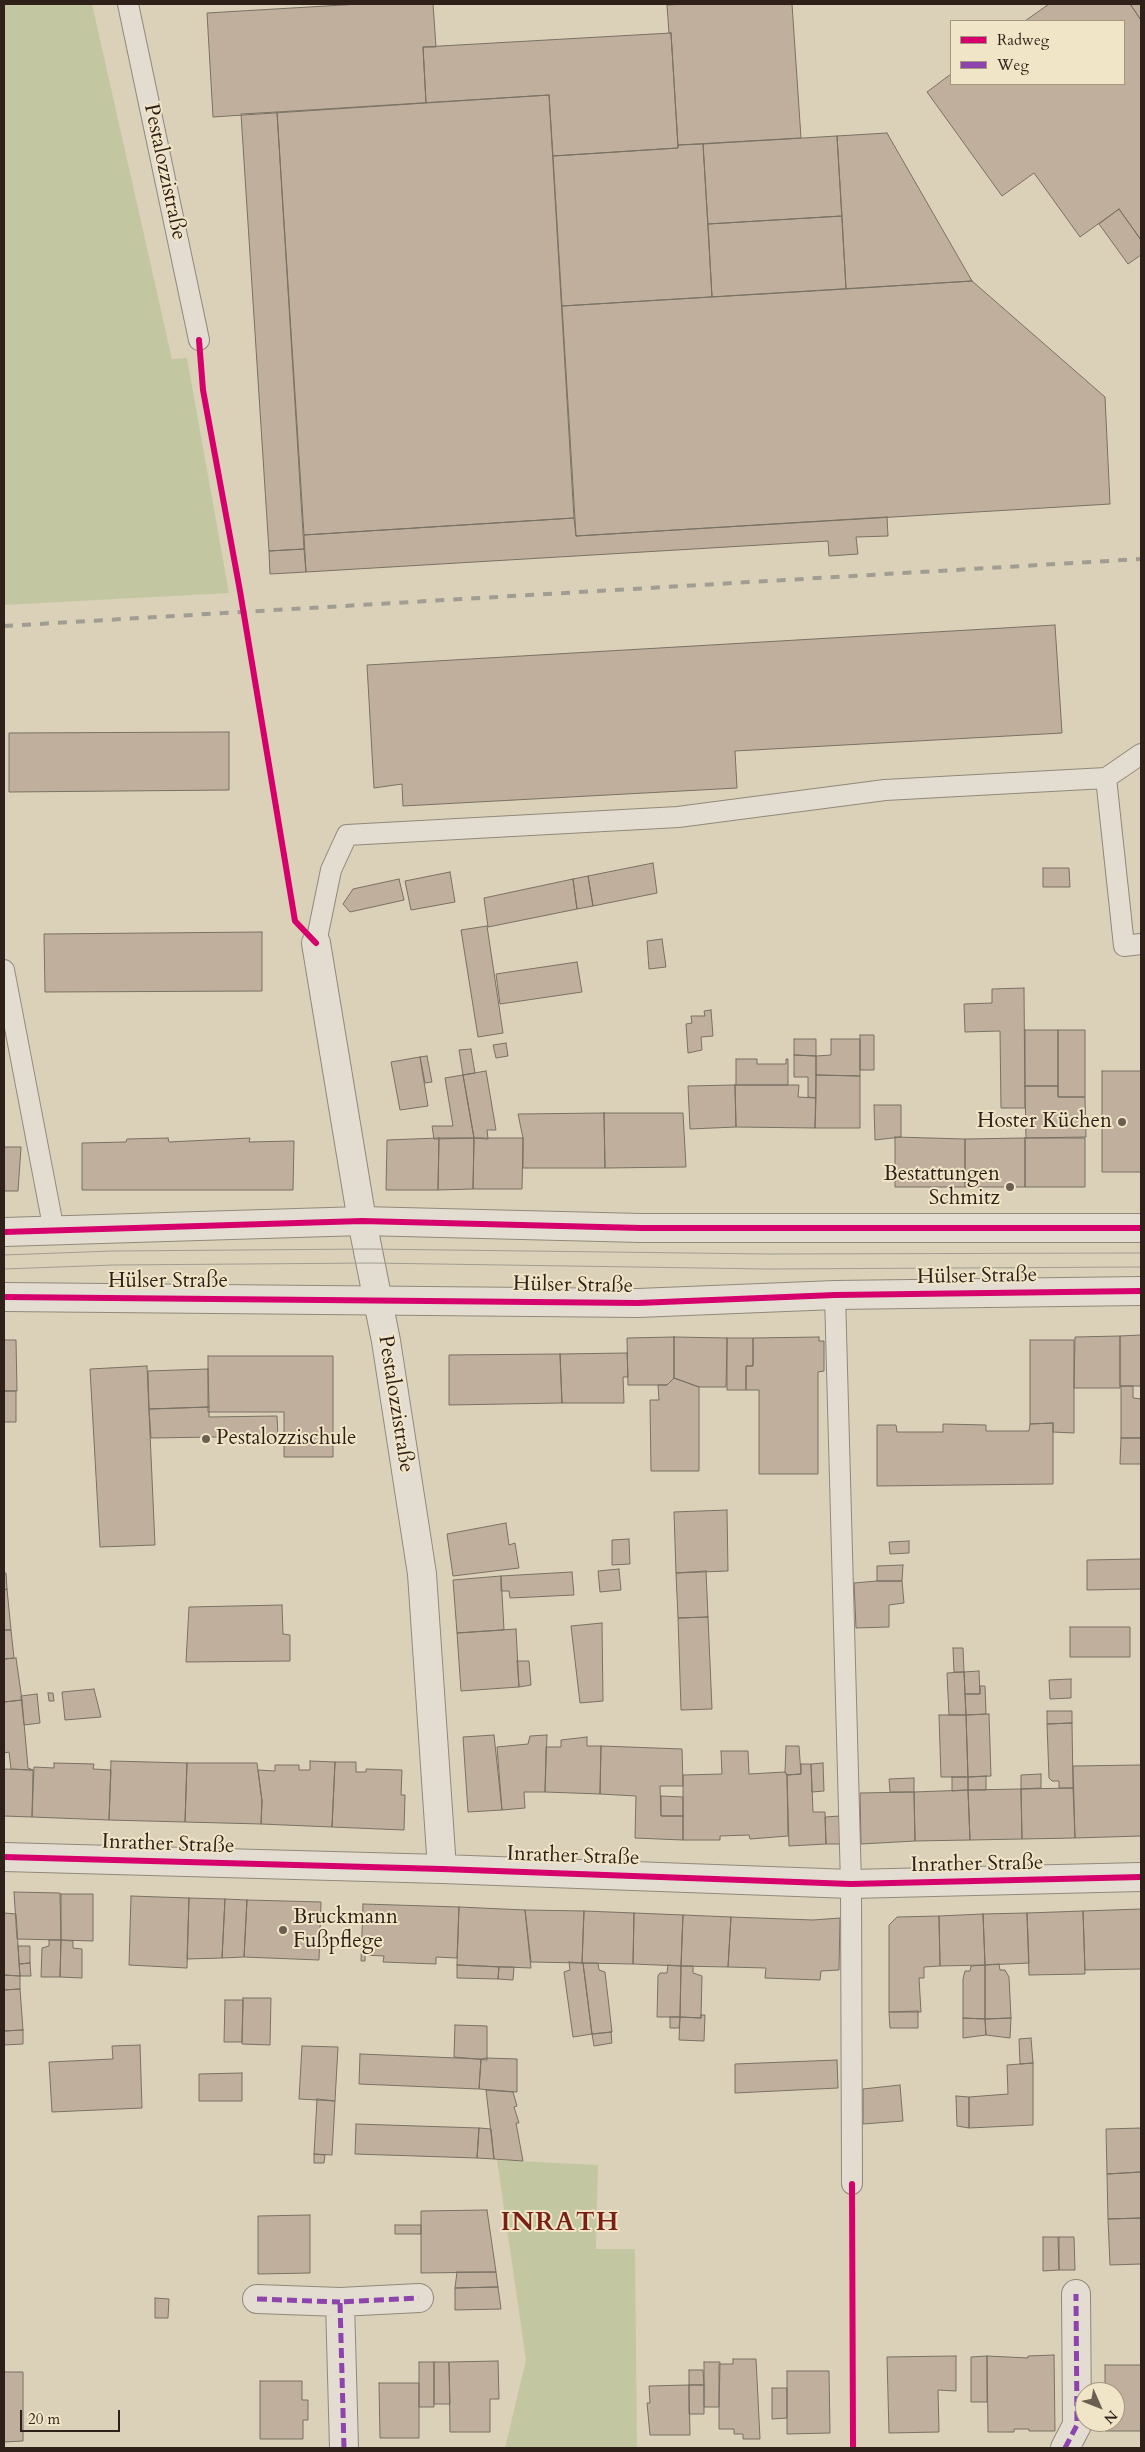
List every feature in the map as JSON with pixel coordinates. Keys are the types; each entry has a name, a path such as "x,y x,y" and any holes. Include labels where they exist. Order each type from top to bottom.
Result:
{"street":[{"name":"Pestalozzistraße","path":"316,943 362,1221 378,1299 422,1574 442,1868"},
{"path":"4,1232 362,1221 641,1228 1141,1228"},
{"name":"Hülser Straße","path":"4,1297 378,1299 638,1303 835,1295 1141,1291"},
{"name":"Inrather Straße","path":"4,1857 442,1868 851,1884 1141,1877"},
{"path":"1066,2448 1078,2425 1076,2294"},
{"path":"257,2299 340,2302 419,2298"},
{"path":"340,2302 344,2448"}],"lane":[{"name":"Pestalozzistraße","path":"128,4 199,340"},
{"path":"316,943 332,870 347,836 678,817 885,790 1106,778 1141,754"},
{"path":"1106,778 1124,946 1141,944"},
{"path":"5,979 54,1231"},
{"path":"835,1295 851,1884 852,2184"}],"green space":[{"path":"4,4 92,4 172,359 187,358 229,593 4,605"},
{"path":"497,2160 598,2165 596,2249 635,2249 637,2448 505,2448 526,2360"}],"building":[{"path":"360,4 433,4 436,47 423,47 426,103 213,117 207,13"},
{"path":"792,4 801,138 678,145 671,33 669,33 667,5"},
{"path":"1049,4 1130,4 1141,20 1141,240 1119,209 1080,237 1034,173 1002,196 927,92 950,75 950,85 1125,85 1125,20 1026,20"},
{"path":"1130,4 1141,4 1141,20"},
{"path":"671,33 678,148 553,156 549,95 426,103 423,47"},
{"path":"549,95 574,518 304,535 277,112"},
{"path":"277,112 304,549 269,551 241,114"},
{"path":"887,133 972,281 846,289 837,136"},
{"path":"837,136 842,216 708,224 703,144"},
{"path":"703,144 712,297 562,306 553,156 678,148 678,145"},
{"path":"1119,209 1141,240 1141,255 1128,264 1099,224"},
{"path":"842,216 846,289 712,297 708,224"},
{"path":"972,281 1105,397 1110,504 576,536 562,306"},
{"path":"887,517 888,536 856,537 858,554 829,556 828,541 306,572 304,535 574,518 576,536"},
{"path":"304,549 306,572 270,574 269,551"},
{"path":"1055,625 1062,733 735,751 737,788 403,806 402,784 374,788 367,665"},
{"path":"229,732 229,790 9,792 9,733"},
{"path":"653,863 657,893 593,906 588,876"},
{"path":"1043,868 1069,868 1070,887 1043,887"},
{"path":"450,872 455,902 411,910 405,881"},
{"path":"588,876 593,906 577,909 573,879"},
{"path":"399,879 404,900 350,912 343,904 353,889"},
{"path":"573,879 577,909 488,927 484,898"},
{"path":"487,926 503,1033 478,1037 461,930"},
{"path":"262,932 262,991 45,992 44,934"},
{"path":"662,939 666,967 649,969 647,941"},
{"path":"577,962 582,992 500,1004 496,974"},
{"path":"1024,988 1025,1108 1001,1108 1000,1031 965,1032 964,1004 992,1003 992,989"},
{"path":"711,1010 713,1036 701,1037 702,1050 688,1053 686,1024 692,1023 691,1016 705,1016 704,1011"},
{"path":"1025,1030 1058,1030 1058,1086 1025,1086"},
{"path":"1058,1030 1085,1030 1085,1097 1058,1097"},
{"path":"860,1035 874,1035 874,1070 860,1070"},
{"path":"794,1039 816,1039 816,1056 794,1055"},
{"path":"831,1039 860,1039 860,1076 816,1075 816,1056 831,1055"},
{"path":"506,1043 508,1056 496,1058 493,1045"},
{"path":"471,1049 475,1073 463,1075 459,1050"},
{"path":"794,1055 816,1056 816,1098 808,1097 808,1077 794,1077"},
{"path":"427,1056 432,1082 425,1083 420,1057"},
{"path":"420,1057 428,1106 400,1110 391,1062"},
{"path":"736,1059 757,1059 757,1064 786,1064 786,1059 788,1059 788,1085 736,1085"},
{"path":"486,1071 496,1130 487,1130 488,1139 474,1138 463,1075"},
{"name":"Hoster Küchen","path":"1102,1071 1141,1071 1141,1172 1102,1172"},
{"path":"463,1075 474,1138 434,1139 432,1126 453,1126 445,1078"},
{"path":"816,1075 860,1076 860,1128 815,1128"},
{"path":"735,1085 736,1127 690,1129 688,1086"},
{"path":"735,1085 799,1085 798,1097 816,1098 815,1128 736,1127"},
{"path":"1025,1086 1058,1086 1058,1097 1085,1097 1086,1137 1026,1138"},
{"path":"874,1105 901,1105 901,1137 875,1140"},
{"path":"604,1113 605,1168 523,1168 523,1138 518,1114"},
{"path":"604,1113 683,1113 686,1167 605,1168"},
{"path":"895,1137 965,1139 965,1187 895,1187"},
{"path":"168,1138 169,1142 250,1138 249,1142 294,1141 293,1190 82,1190 82,1143 126,1142 127,1139"},
{"path":"439,1138 438,1190 386,1190 387,1140"},
{"path":"439,1138 474,1138 473,1189 438,1190"},
{"path":"474,1138 523,1138 522,1189 473,1189"},
{"path":"1025,1138 1025,1187 965,1187 965,1139"},
{"path":"1025,1138 1085,1138 1085,1187 1025,1187"},
{"path":"4,1147 21,1147 18,1191 4,1191"},
{"path":"1141,1335 1141,1386 1120,1386 1120,1336"},
{"path":"1120,1336 1120,1388 1074,1388 1075,1337"},
{"path":"674,1337 727,1338 726,1387 699,1387 674,1378"},
{"path":"674,1337 674,1378 667,1385 628,1385 627,1338"},
{"path":"819,1337 819,1341 824,1341 824,1371 818,1372 818,1474 759,1474 759,1390 746,1390 746,1366 753,1366 753,1338"},
{"path":"727,1338 753,1338 753,1366 746,1366 746,1390 727,1390"},
{"path":"4,1340 16,1340 17,1391 4,1391"},
{"path":"1030,1340 1074,1340 1074,1433 1053,1432 1053,1423 1030,1424"},
{"path":"627,1353 628,1377 623,1377 624,1403 562,1403 560,1354"},
{"path":"560,1354 562,1403 449,1405 449,1355"},
{"name":"Pestalozzischule","path":"208,1356 333,1356 333,1457 284,1457 284,1412 208,1412"},
{"path":"147,1366 155,1545 100,1547 90,1369"},
{"path":"208,1369 209,1407 149,1409 148,1371"},
{"path":"674,1378 699,1387 699,1471 651,1471 650,1400 659,1400 658,1385 667,1385"},
{"path":"1121,1386 1133,1386 1133,1398 1141,1399 1141,1438 1121,1438"},
{"path":"4,1391 16,1391 16,1422 4,1422"},
{"path":"209,1407 209,1417 277,1416 278,1436 151,1438 149,1409"},
{"path":"1053,1423 1053,1484 877,1486 877,1425 896,1425 897,1432 943,1432 943,1424 986,1425 986,1431 1029,1431 1030,1424"},
{"path":"1121,1438 1141,1438 1141,1464 1120,1464"},
{"path":"727,1510 728,1571 676,1573 674,1512"},
{"path":"506,1523 509,1545 515,1543 519,1568 453,1576 447,1534"},
{"path":"629,1539 630,1564 612,1565 612,1540"},
{"path":"909,1541 909,1553 890,1554 889,1542"},
{"path":"1141,1559 1141,1589 1087,1590 1087,1560"},
{"path":"903,1565 902,1581 877,1581 877,1566"},
{"path":"619,1569 621,1590 600,1592 598,1571"},
{"path":"706,1571 708,1617 678,1618 676,1573"},
{"path":"572,1572 574,1595 510,1598 509,1591 501,1591 501,1576"},
{"path":"4,1573 6,1573 7,1589 4,1590"},
{"path":"501,1576 504,1630 457,1633 453,1580"},
{"path":"902,1581 904,1603 889,1605 889,1627 856,1628 854,1583"},
{"path":"7,1589 11,1630 4,1630 4,1590"},
{"path":"282,1605 283,1634 290,1635 290,1661 186,1662 189,1607"},
{"path":"708,1617 712,1709 681,1710 678,1618"},
{"path":"602,1623 603,1701 580,1703 571,1626"},
{"path":"1070,1627 1130,1627 1130,1657 1070,1657"},
{"path":"516,1629 519,1687 461,1691 457,1633"},
{"path":"4,1630 11,1630 14,1658 4,1659"},
{"path":"953,1648 963,1648 964,1672 954,1672"},
{"path":"16,1658 22,1700 4,1702 4,1659"},
{"path":"517,1661 529,1661 531,1685 519,1687"},
{"path":"979,1671 980,1694 965,1694 964,1672"},
{"path":"964,1672 966,1715 949,1715 947,1673"},
{"path":"1071,1679 1071,1698 1050,1699 1049,1680"},
{"path":"980,1686 985,1686 986,1714 966,1715 965,1694 980,1694"},
{"path":"94,1689 101,1717 65,1720 62,1692"},
{"path":"48,1693 53,1693 54,1701 49,1701"},
{"path":"37,1694 40,1723 24,1725 21,1696"},
{"path":"22,1700 28,1768 33,1770 11,1769 9,1752 4,1753 4,1702"},
{"path":"1047,1711 1072,1711 1072,1723 1047,1724"},
{"path":"989,1714 991,1776 968,1777 966,1715"},
{"path":"939,1715 966,1715 968,1777 941,1777"},
{"path":"1072,1723 1073,1788 1059,1788 1059,1781 1052,1781 1049,1778 1047,1724"},
{"path":"494,1735 502,1810 468,1812 463,1737"},
{"path":"547,1735 545,1792 524,1792 525,1808 502,1810 497,1747 528,1744 530,1736"},
{"path":"587,1737 587,1746 601,1746 600,1794 545,1792 546,1747 561,1747 561,1740"},
{"path":"601,1746 682,1749 683,1786 660,1786 661,1816 683,1816 683,1840 635,1838 636,1796 600,1794"},
{"path":"786,1746 799,1746 801,1774 787,1775 785,1772"},
{"path":"721,1751 748,1751 749,1774 785,1772 787,1775 788,1836 750,1839 749,1835 720,1836 720,1840 683,1840 683,1775 722,1774"},
{"path":"111,1761 187,1763 185,1822 109,1820"},
{"path":"310,1761 335,1762 332,1827 261,1824 262,1801 258,1770 275,1771 275,1765 299,1765 299,1770 310,1770"},
{"path":"335,1762 356,1762 356,1772 366,1772 366,1769 402,1770 401,1795 405,1795 404,1830 332,1827"},
{"path":"54,1763 94,1764 93,1769 111,1770 109,1820 32,1817 34,1767 54,1768"},
{"path":"187,1763 257,1763 262,1801 261,1824 185,1822"},
{"path":"823,1763 824,1791 812,1792 811,1764"},
{"path":"801,1764 811,1764 813,1812 825,1812 826,1844 789,1846 787,1775 801,1774"},
{"path":"1141,1765 1141,1836 1075,1838 1073,1766"},
{"path":"4,1769 33,1770 32,1817 4,1816"},
{"path":"1041,1774 1041,1788 1021,1789 1021,1775"},
{"path":"986,1776 986,1790 968,1790 968,1777"},
{"path":"952,1777 968,1777 968,1790 952,1791"},
{"path":"914,1778 914,1792 890,1792 889,1779"},
{"path":"1073,1788 1075,1838 1022,1839 1021,1789"},
{"path":"1021,1789 1022,1839 970,1840 968,1790"},
{"path":"968,1790 970,1840 915,1841 914,1792"},
{"path":"914,1792 915,1841 861,1844 860,1793"},
{"path":"661,1796 683,1797 683,1816 661,1816"},
{"path":"840,1816 841,1844 826,1844 825,1817"},
{"path":"14,1892 60,1893 61,1940 17,1939"},
{"path":"61,1894 93,1894 93,1941 61,1940"},
{"path":"131,1896 189,1898 187,1968 129,1965"},
{"path":"189,1898 225,1899 222,1958 187,1959"},
{"path":"225,1899 247,1900 244,1957 222,1958"},
{"name":"Bruckmann Fußpflege","path":"247,1900 321,1902 319,1960 244,1957"},
{"path":"363,1904 459,1907 457,1958 436,1957 436,1964 383,1962 384,1956 365,1955 365,1961 361,1961"},
{"path":"459,1907 525,1910 531,1968 457,1965"},
{"path":"1141,1909 1141,1969 1085,1970 1083,1911"},
{"path":"525,1910 584,1911 582,1963 531,1962"},
{"path":"584,1911 634,1913 633,1964 582,1963"},
{"path":"1083,1911 1085,1974 1029,1975 1027,1913"},
{"path":"4,1913 16,1914 20,1976 4,1975"},
{"path":"634,1913 683,1915 681,1966 633,1964"},
{"path":"1027,1913 1029,1963 985,1965 983,1914"},
{"path":"983,1914 985,1965 940,1966 939,1916"},
{"path":"683,1915 731,1917 728,1967 681,1966"},
{"path":"939,1916 940,1966 924,1967 924,1978 919,1978 921,2012 889,2012 889,1925 897,1917"},
{"path":"731,1917 813,1920 840,1918 839,1970 821,1971 820,1980 765,1978 766,1968 728,1967"},
{"path":"49,1940 61,1940 60,1977 41,1977 42,1948 49,1946"},
{"path":"61,1940 73,1941 73,1948 82,1949 82,1978 60,1977"},
{"path":"18,1946 30,1946 30,1963 19,1964"},
{"path":"569,1962 583,1963 592,2034 573,2037 564,1972 570,1970"},
{"path":"30,1963 31,1976 20,1976 19,1964"},
{"path":"583,1963 598,1963 599,1970 605,1972 612,2032 592,2034"},
{"path":"999,1964 1000,1970 1005,1970 1009,1977 1011,2018 985,2019 985,1965"},
{"path":"457,1965 499,1967 498,1979 457,1978"},
{"path":"668,1965 681,1966 680,2017 657,2017 658,1976 660,1973 667,1973"},
{"path":"985,1965 985,2019 963,2018 963,1979 965,1971 970,1971 971,1966"},
{"path":"681,1966 693,1966 693,1973 702,1976 701,2018 680,2017"},
{"path":"499,1967 514,1967 513,1980 498,1979"},
{"path":"4,1975 20,1976 20,1989 4,1990"},
{"path":"20,1989 23,2030 4,2031 4,1990"},
{"path":"243,1998 271,1998 270,2045 242,2044"},
{"path":"225,2000 243,2000 242,2042 224,2042"},
{"path":"918,2011 918,2028 890,2028 889,2012"},
{"path":"701,2015 705,2015 704,2041 679,2040 680,2017 701,2018"},
{"path":"670,2017 680,2017 679,2028 670,2028"},
{"path":"963,2018 985,2019 986,2035 963,2038"},
{"path":"1011,2018 1010,2038 986,2035 985,2019"},
{"path":"455,2025 487,2026 487,2060 454,2057"},
{"path":"23,2030 23,2044 4,2045 4,2031"},
{"path":"611,2032 612,2043 594,2046 592,2034"},
{"path":"1031,2038 1033,2063 1020,2064 1019,2039"},
{"path":"140,2045 142,2108 52,2112 49,2062 113,2059 112,2046"},
{"path":"302,2046 338,2047 335,2101 299,2099"},
{"path":"360,2054 481,2059 479,2089 359,2084"},
{"path":"481,2059 517,2059 517,2092 479,2089"},
{"path":"837,2060 838,2088 735,2093 735,2064"},
{"path":"1033,2063 1033,2125 969,2128 969,2097 1008,2094 1007,2065"},
{"path":"242,2073 242,2101 199,2101 199,2074"},
{"path":"900,2085 903,2121 863,2124 863,2089"},
{"path":"486,2090 513,2092 517,2106 514,2107 519,2123 516,2123 523,2161 494,2159"},
{"path":"956,2096 969,2097 969,2128 957,2126"},
{"path":"317,2099 335,2101 332,2155 314,2154"},
{"path":"356,2124 479,2128 477,2158 355,2154"},
{"path":"479,2128 491,2129 494,2159 477,2158"},
{"path":"1141,2128 1141,2172 1107,2174 1106,2129"},
{"path":"314,2154 325,2155 324,2163 314,2163"},
{"path":"1141,2172 1141,2218 1108,2219 1107,2174"},
{"path":"487,2210 496,2272 421,2273 421,2211"},
{"path":"310,2215 310,2273 258,2274 258,2216"},
{"path":"1141,2218 1141,2264 1110,2265 1108,2219"},
{"path":"395,2225 421,2225 421,2234 395,2234"},
{"path":"1043,2237 1058,2237 1059,2270 1043,2271"},
{"path":"1059,2237 1074,2237 1075,2270 1059,2270"},
{"path":"457,2272 496,2272 498,2287 455,2288"},
{"path":"498,2287 501,2309 455,2310 455,2288"},
{"path":"155,2298 169,2299 168,2318 155,2318"},
{"path":"1054,2355 1055,2431 1014,2429 1014,2432 988,2432 987,2356 1028,2358 1028,2356"},
{"path":"956,2356 956,2391 938,2390 939,2432 889,2433 887,2357"},
{"path":"987,2356 987,2402 971,2402 971,2357"},
{"path":"733,2359 756,2359 760,2439 743,2439 743,2434 734,2434 734,2429 719,2429 719,2364 733,2364"},
{"path":"498,2361 499,2399 490,2399 490,2432 450,2432 449,2362"},
{"path":"419,2362 434,2362 434,2407 419,2407"},
{"path":"434,2362 449,2362 450,2404 434,2404"},
{"path":"704,2362 720,2362 719,2407 704,2407"},
{"path":"1105,2365 1141,2365 1141,2431 1125,2431 1125,2382 1105,2382"},
{"path":"689,2370 703,2370 704,2385 689,2385"},
{"path":"787,2371 829,2371 830,2433 787,2434"},
{"path":"4,2372 23,2372 23,2441 4,2442"},
{"path":"260,2381 302,2381 302,2400 308,2400 308,2420 303,2420 303,2439 260,2439"},
{"path":"379,2383 419,2383 419,2438 380,2438"},
{"path":"689,2385 690,2435 650,2435 647,2403 650,2403 649,2386"},
{"path":"689,2385 704,2385 704,2414 689,2414"},
{"path":"772,2388 787,2388 787,2418 772,2419"}],"tram line":[{"path":"4,1255 113,1251 368,1249 768,1254 1141,1253"},
{"path":"4,1269 114,1265 371,1263 768,1269 1141,1267"}],"railway":[{"path":"4,626 1141,559"}],"marked path":[{"path":"1065,2448 1077,2425 1076,2294"},
{"path":"344,2448 340,2302 419,2298"},
{"path":"257,2299 340,2302"}],"cycle path":[{"path":"199,340 203,390 240,591 295,921 316,943"},
{"path":"4,1232 362,1221 641,1228 1141,1228"},
{"path":"4,1297 638,1303 835,1295 1141,1291"},
{"path":"4,1857 442,1869 851,1884 1141,1877"},
{"path":"852,2184 853,2448"}],"place":[{"name":"Hoster Küchen","path":"1122,1122"},
{"name":"Bestattungen Schmitz","path":"1010,1187"},
{"name":"Pestalozzischule","path":"206,1439"},
{"name":"Bruckmann Fußpflege","path":"283,1930"}],"district":[{"name":"INRATH","path":"560,2224"}]}
